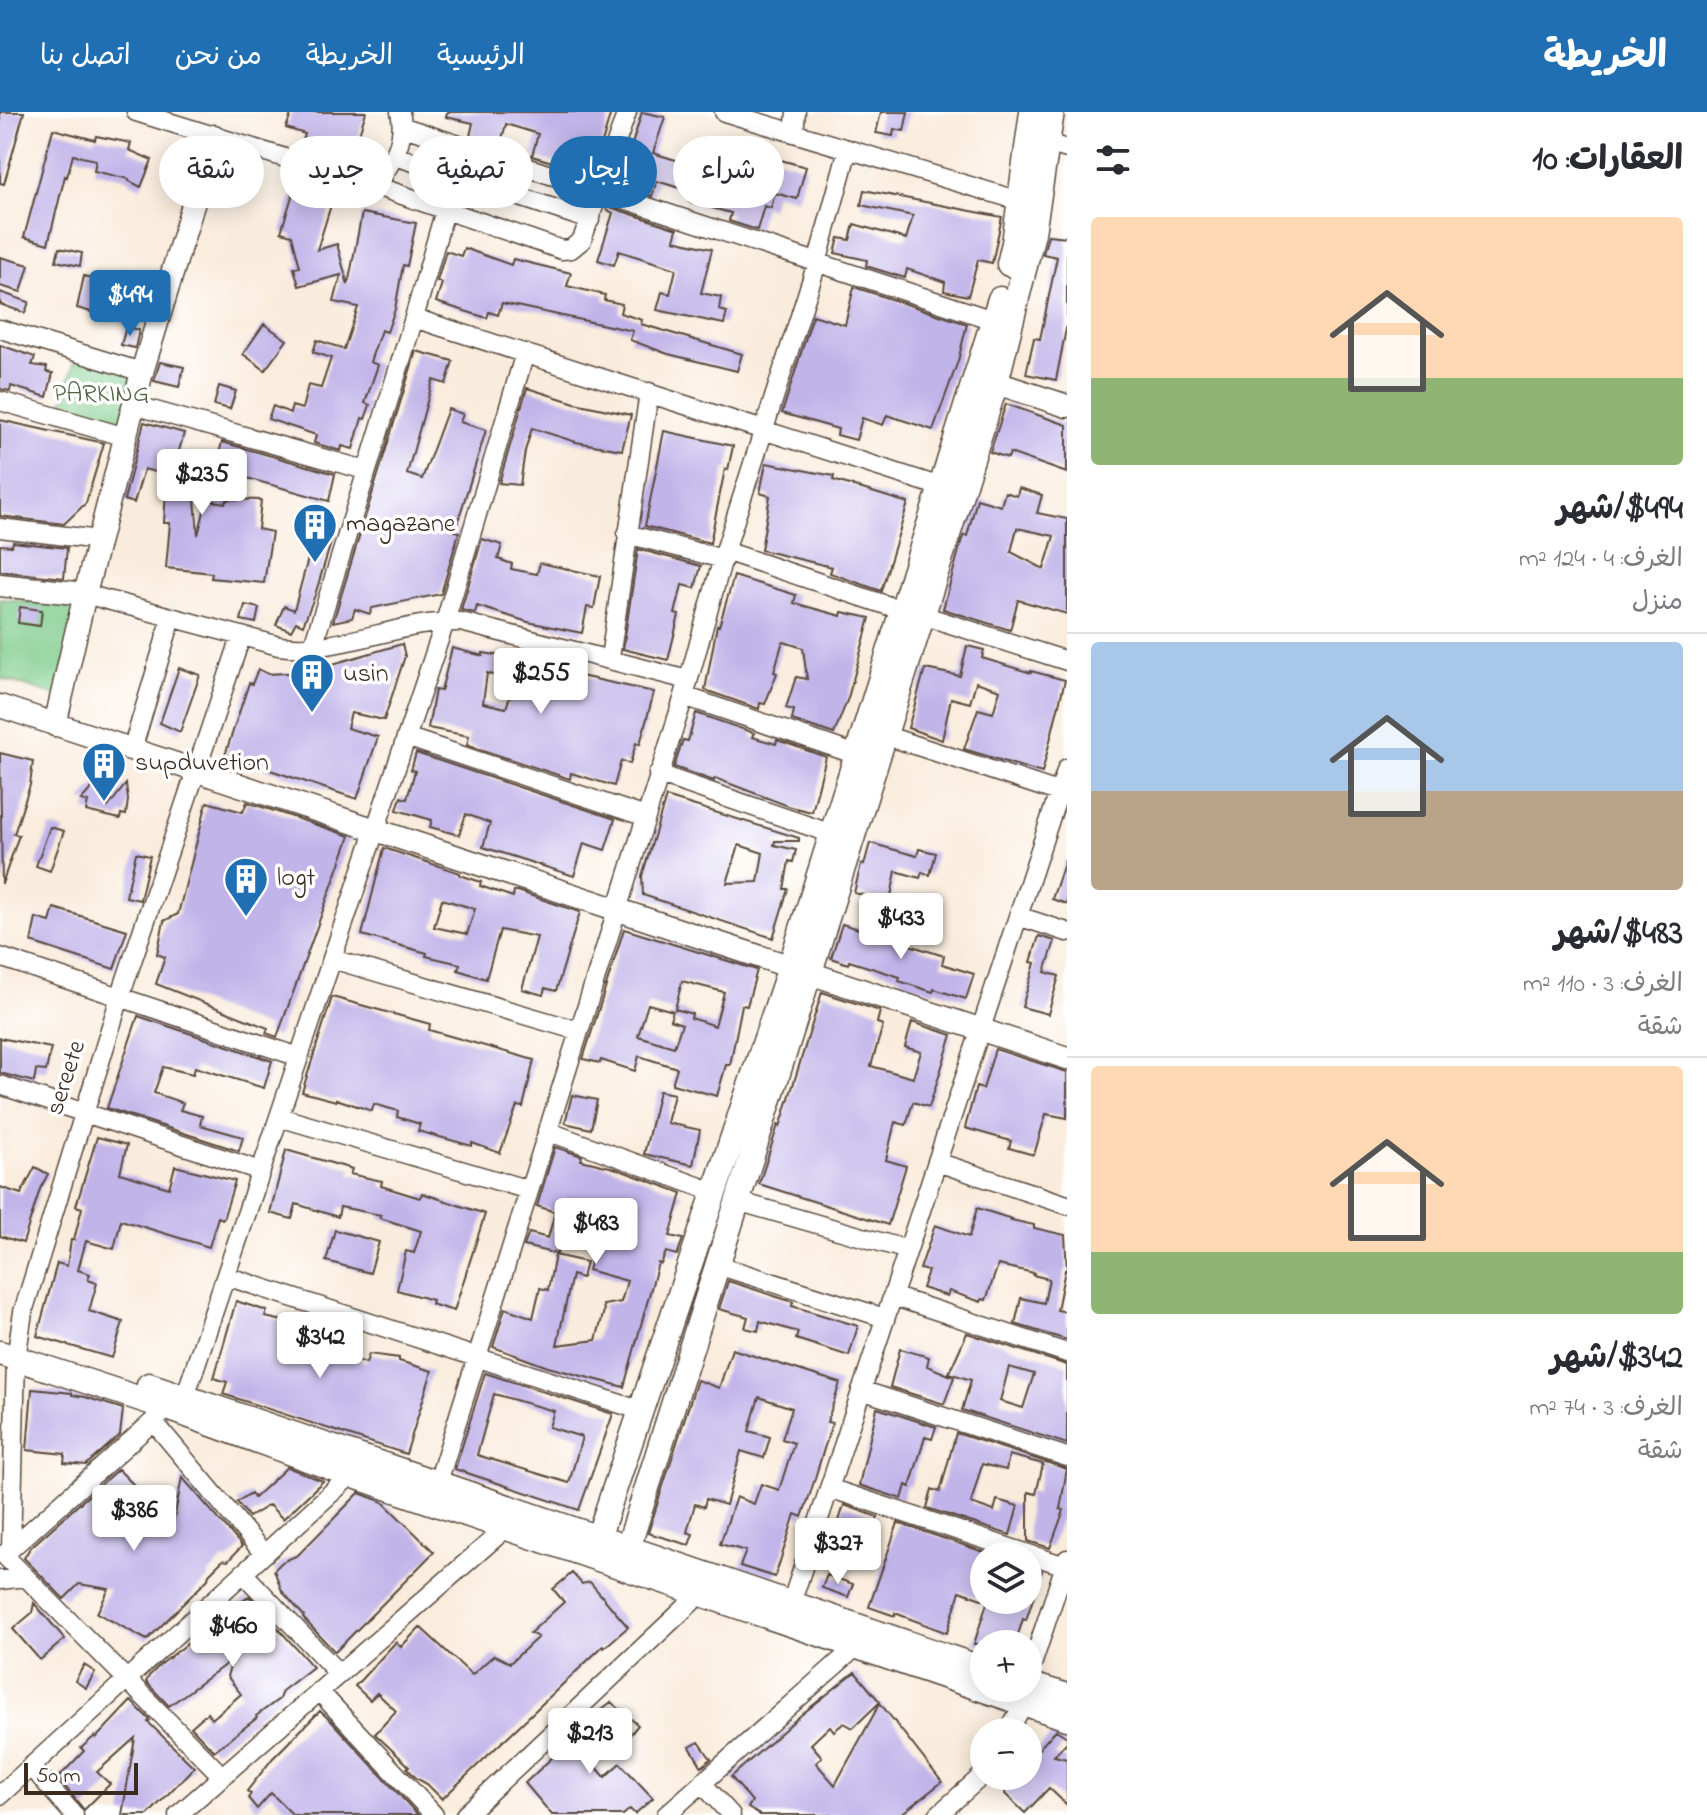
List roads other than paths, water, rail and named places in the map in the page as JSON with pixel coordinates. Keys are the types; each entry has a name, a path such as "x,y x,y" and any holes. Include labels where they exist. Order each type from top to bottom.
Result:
{"main road":[{"path":"1028,204 1032,112"},
{"path":"625,1558 737,1201 832,834 857,755 912,612 986,380 1002,324 1014,243 1028,204 1057,146 1052,112"},
{"path":"594,1546 714,1192 884,735 941,487 986,380"},
{"path":"8,1348 351,1475 506,1528 594,1546"},
{"path":"169,1409 438,1482 625,1558 788,1612 970,1665"},
{"path":"625,1558 700,1594 788,1612 856,1647 970,1677"},
{"path":"1042,1694 1067,1696"},
{"path":"1042,1702 1067,1718"}],"street":[{"path":"136,112 214,136"},
{"path":"619,136 627,112"},
{"path":"724,112 1028,204"},
{"path":"794,133 796,112"},
{"path":"393,159 402,120 549,173"},
{"path":"438,1482 817,263 848,149"},
{"path":"395,156 590,220"},
{"path":"393,192 562,250 578,246 594,208"},
{"path":"55,725 142,372 192,208"},
{"path":"649,208 1002,324"},
{"path":"312,649 445,210"},
{"path":"414,318 941,487"},
{"path":"0,329 142,372"},
{"path":"222,1776 5,1554 169,1409 226,1276 445,622 525,353"},
{"path":"986,380 1067,406"},
{"path":"610,658 649,392"},
{"path":"0,401 126,437"},
{"path":"134,405 365,470"},
{"path":"0,528 99,540"},
{"path":"627,534 724,555 1067,661"},
{"path":"0,585 85,594 241,637 279,646 312,649 445,622 475,624 610,658 857,755"},
{"path":"132,750 172,617"},
{"name":"sereete","path":"5,1554 8,1348 23,1312 120,997 241,637"},
{"path":"0,706 1067,1058"},
{"path":"884,735 1063,794"},
{"path":"406,737 646,817"},
{"path":"788,1612 1018,916 1063,794 1067,768"},
{"path":"658,774 832,834"},
{"path":"1018,916 1067,932"},
{"path":"0,957 299,1057"},
{"path":"332,959 579,1031"},
{"path":"0,1085 261,1171"},
{"path":"279,1117 529,1190"},
{"path":"547,1131 714,1192"},
{"path":"937,1162 1067,1205"},
{"path":"737,1201 908,1250"},
{"path":"717,1265 885,1318"},
{"path":"226,1276 639,1410"},
{"path":"892,1296 1067,1353"},
{"path":"861,1390 1067,1457"},
{"path":"169,1409 264,1554"},
{"path":"0,1795 351,1475"},
{"path":"829,1488 1066,1562 1042,1635"},
{"path":"178,1815 506,1528"},
{"path":"243,1573 339,1674"},
{"path":"0,1580 26,1577"},
{"path":"465,1815 700,1594"},
{"path":"666,1815 856,1647"},
{"path":"319,1691 434,1815"},
{"path":"31,1766 74,1815"},
{"path":"702,1783 731,1815"},
{"path":"938,1815 970,1786"}],"place":[{"name":"magazane","path":"315,564"},
{"name":"usin","path":"312,714"},
{"name":"supduvetion","path":"104,803"},
{"name":"logt","path":"246,918"}],"park label":[{"name":"PARKING","path":"101,395"}]}
